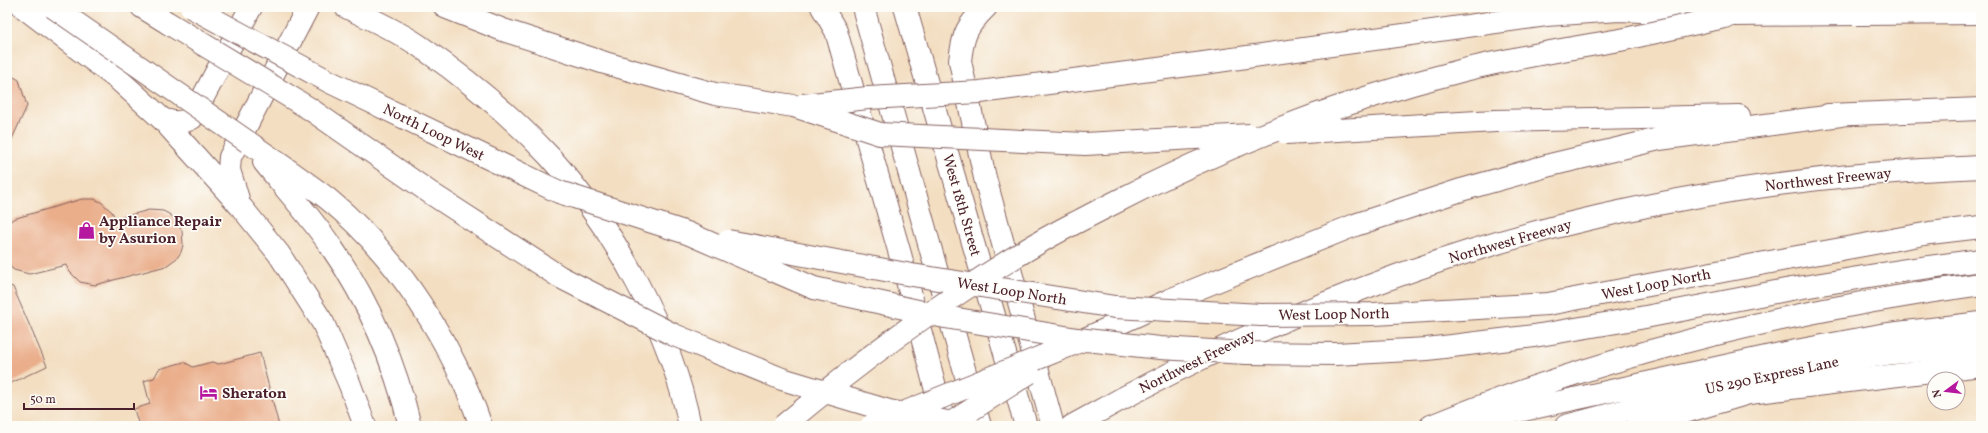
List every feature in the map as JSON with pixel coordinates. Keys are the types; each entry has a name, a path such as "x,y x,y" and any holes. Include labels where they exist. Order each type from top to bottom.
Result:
{"main road":[{"path":"23,7 119,80 162,119 242,208 280,254 323,323 350,385 365,426"},
{"path":"53,7 248,142 328,200 373,242 410,290 440,335 473,402 481,426"},
{"path":"142,7 310,109 432,194 560,277 674,335 782,379 888,411 969,426"},
{"name":"North Loop West","path":"191,7 330,82 559,192 687,233"},
{"path":"162,119 172,123 183,123 192,118 251,7"},
{"path":"242,208 229,170 230,157 308,7"},
{"path":"346,7 420,46 500,108 550,157 600,220 640,289 666,348 690,426"},
{"path":"444,7 502,30 605,63 715,94 794,106 880,134 1085,144 1495,121 1841,115 1981,109"},
{"path":"822,7 839,38 900,254 946,426 1083,340"},
{"path":"863,7 980,426"},
{"name":"West 18th Street","path":"905,7 1026,426"},
{"path":"986,7 970,23 962,44 960,61 985,178 1053,426"},
{"path":"794,106 868,98 980,92 1546,15 1619,10 1733,15 1981,13"},
{"path":"783,426 836,382 896,336 969,286 1047,238 1163,178 1315,115 1399,88 1474,68 1733,15"},
{"path":"871,426 1083,340 1172,299 1355,225 1461,190 1550,165 1659,139 1841,115"},
{"path":"248,142 332,248 358,290 380,336 404,400 410,426"},
{"name":"Northwest Freeway","path":"1072,426 1129,394 1195,360 1263,329 1350,293 1441,261 1519,237 1600,216 1754,187 1850,175 1981,167"},
{"name":"West Loop North","path":"687,233 912,275 1116,307 1260,315 1374,314 1548,304 1930,233 1981,227"},
{"path":"687,233 814,288 945,317 1077,339 1160,348 1246,353 1336,354 1427,349 1542,335 1791,289 1900,271 1981,260"},
{"path":"1431,426 1467,411 1618,360 1744,327 1895,296 1981,284"},
{"path":"1447,426 1780,354 1881,335 1981,323"},
{"name":"US 290 Express Lane","path":"1566,426 1772,372 1872,356 1981,345"},
{"path":"1638,426 1749,393 1981,365"}],"building":[{"path":"7,73 19,80 27,106 7,150"},
{"path":"82,199 94,199 101,202 112,212 116,219 149,210 163,211 169,214 175,219 182,231 183,245 181,252 177,258 166,266 95,285 80,282 69,271 66,265 29,274 14,270 7,264 7,224 13,219"},
{"path":"7,285 13,287 47,366 7,385"},
{"name":"Sheraton","path":"260,353 279,426 139,426 134,409 150,404 144,381 154,378 159,369 184,362 193,367 212,362 219,364"}],"place":[{"name":"Appliance Repair by Asurion","path":"86,230"},
{"name":"Sheraton","path":"209,393"}]}
